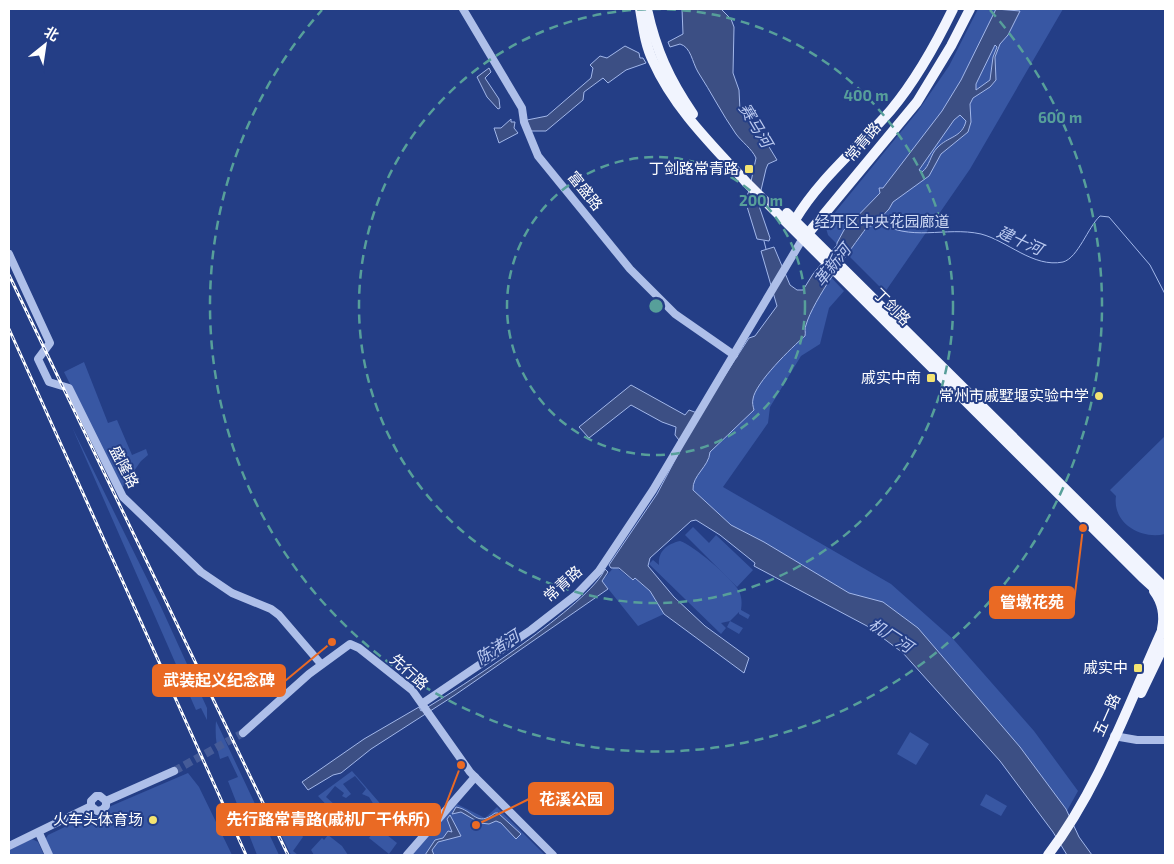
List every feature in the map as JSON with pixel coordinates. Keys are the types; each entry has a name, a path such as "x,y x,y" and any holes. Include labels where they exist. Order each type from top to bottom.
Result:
{"main road":[{"name":"丁剑路","path":"640,9 652,60 675,101 745,178 795,220"},
{"name":"丁剑路","path":"647,9 660,57 673,86 693,114 745,178"},
{"name":"常青路","path":"795,220 802,208 840,164 891,110 927,57 953,9"},
{"name":"常青路","path":"806,235 917,102 951,46 970,9"},
{"name":"丁剑路","path":"764,194 1165,588"},
{"path":"795,220 806,235"},
{"name":"丁剑路","path":"841,270 1147,583 1165,598"},
{"path":"1147,571 1165,579"},
{"path":"1147,583 1158,597 1162,607 1163,628"},
{"name":"五一路","path":"1058,849 1075,823 1162,647 1163,628"},
{"path":"1048,855 1058,849"}],"street":[{"name":"富盛路","path":"463,9 522,108 524,122 538,156 630,269 675,314 734,355"},
{"name":"常青路","path":"424,704 531,630 587,584 605,563 653,490 785,266 806,235"},
{"name":"盛隆路","path":"9,254 50,343 38,359 49,382 69,388 123,497 201,572 232,593 271,609 279,615 321,664"},
{"name":"先行路","path":"243,733 321,664 350,644 359,648 412,690 424,704 475,777 553,855"},
{"path":"1117,737 1165,740"},
{"path":"9,846 91,806 91,801 96,796 103,797 106,801 174,771"},
{"path":"407,855 475,777"},
{"path":"38,833 49,855"}],"green space":[{"name":"经开区中央花园廊道","path":"978,9 1063,9 970,169 885,292 828,235 826,228 828,221 918,111 949,66"},
{"name":"经开区中央花园廊道","path":"826,272 844,291 829,308 820,344 801,356 770,407 768,423 723,487 891,584 954,640 1034,731 1078,791 1063,818 924,649 763,550 683,494"},
{"path":"84,362 108,423 117,420 132,455 146,449 148,455 141,461 122,488 64,372"},
{"path":"72,427 161,607 207,708 207,720 201,708 196,710"},
{"path":"1165,436 1165,534 1156,535 1138,532 1123,521 1116,506 1116,496 1110,490"},
{"path":"693,527 709,543 716,535 753,570 737,587 685,535"},
{"path":"680,541 703,555 735,585 741,596 741,610 750,615 748,619 739,614 739,612 730,621 721,623 726,628 721,634 649,564 653,560 659,565 660,556 664,549"},
{"path":"615,566 632,580 634,578 650,591 664,614 638,626 602,581"},
{"path":"730,621 743,628 739,634 727,627"},
{"path":"216,721 279,855 257,855 228,781 238,777 228,756 220,759 216,740"},
{"path":"910,732 929,744 916,765 897,754"},
{"path":"352,771 397,823 395,825 376,808 369,797 362,794 366,789 355,776 343,784 351,794 346,798 342,796 344,793 335,786 326,797 336,806 337,816 318,796"},
{"name":"火车头体育场","path":"188,773 199,787 232,855 52,855 45,840 48,835 88,816 96,816 111,806"},
{"path":"986,794 1007,806 1001,816 980,805"},
{"path":"457,804 485,818 497,807 545,855 411,855"},
{"path":"286,810 303,837 293,851 298,855 291,855 274,820"},
{"path":"377,827 397,843 389,854 369,838"},
{"path":"328,835 342,846 348,855 314,855 311,850 322,838 324,840"},
{"path":"32,839 38,842 44,855 9,855 9,850"}],"water":[{"path":"682,9 721,9 731,19 734,27 733,73 739,90 740,111 760,132 777,160 768,164 758,203 770,238 769,241 757,239 745,200 749,191 756,158 726,119 698,72 687,48 680,44 670,47 668,42 683,34"},
{"path":"996,9 1020,11 1008,35 1000,44 995,57 996,80 990,87 973,98 970,104 971,122 968,132 941,154 929,176 893,202 874,225 867,227 816,302 805,326 805,336 783,357 760,384 753,399 754,410 710,452 707,462 695,480 693,490 731,525 764,542 849,593 883,602 918,628 1020,747 1066,809 1079,837 1092,855 1067,855 1053,832 1000,761 903,653 867,626 754,566 755,563 720,535 696,520 691,521 650,558 648,566 674,597 705,626 749,658 744,673 664,614 650,591 635,578 633,580 619,568 611,568 609,565 657,494 683,445 675,435 676,427 662,422 631,405 589,438 579,427 631,385 685,415 689,410 700,414 749,338 755,336 777,306 761,251 774,247 790,285 797,290 803,290 813,274 837,245 844,230 880,193 879,188 883,188 942,111 961,80","holes":["995,45 997,47 993,57 990,80 976,90 976,84","960,115 966,121 964,127 958,134 937,148 925,170 922,172 919,170 954,120"]},
{"path":"625,46 639,53 640,58 643,58 646,63 626,70 608,83 603,78 584,92 583,100 546,131 530,131 527,120 547,116 591,78 593,68 590,65 600,56 607,58"},
{"path":"489,68 491,72 485,78 499,99 500,108 498,109 487,97 477,77"},
{"path":"511,119 511,122 515,122 514,128 518,133 499,143 494,128 501,128"},
{"path":"605,569 608,572 602,581 608,589 455,695 371,749 341,773 333,775 308,790 302,782 364,739 419,707 421,711 522,644 576,602 595,584"},
{"path":"456,807 483,819 498,813 521,834 516,839 501,823 496,821 489,824 480,823 461,812 452,814"},
{"path":"450,815 461,836 438,842 432,850 434,855 425,855 435,840 443,838 448,831 452,832 447,819"}],"waterway":[{"name":"建十河","path":"877,221 889,228 915,233 968,232 981,234 991,237 1031,258 1052,263 1063,262 1073,255 1100,216 1109,217 1150,265 1165,294"},
{"name":"赛马河","path":"764,241 766,249"}],"tunnel":[{"path":"174,771 243,733"}],"railway":[{"path":"9,275 288,855"},
{"path":"9,329 246,855"}],"place":[{"name":"丁剑路常青路","path":"749,169"},
{"name":"戚实中南","path":"931,378"},
{"name":"常州市戚墅堰实验中学","path":"1099,396"},
{"name":"管墩花苑","path":"1083,528"},
{"name":"武装起义纪念碑","path":"332,642"},
{"name":"戚实中","path":"1138,668"},
{"name":"先行路常青路(戚机厂干休所)","path":"461,765"},
{"name":"火车头体育场","path":"153,820"},
{"name":"花溪公园","path":"476,825"}],"water label":[{"name":"革新河","path":"832,265"},
{"name":"机厂河","path":"891,635"},
{"name":"陈渚河","path":"497,647"}]}
